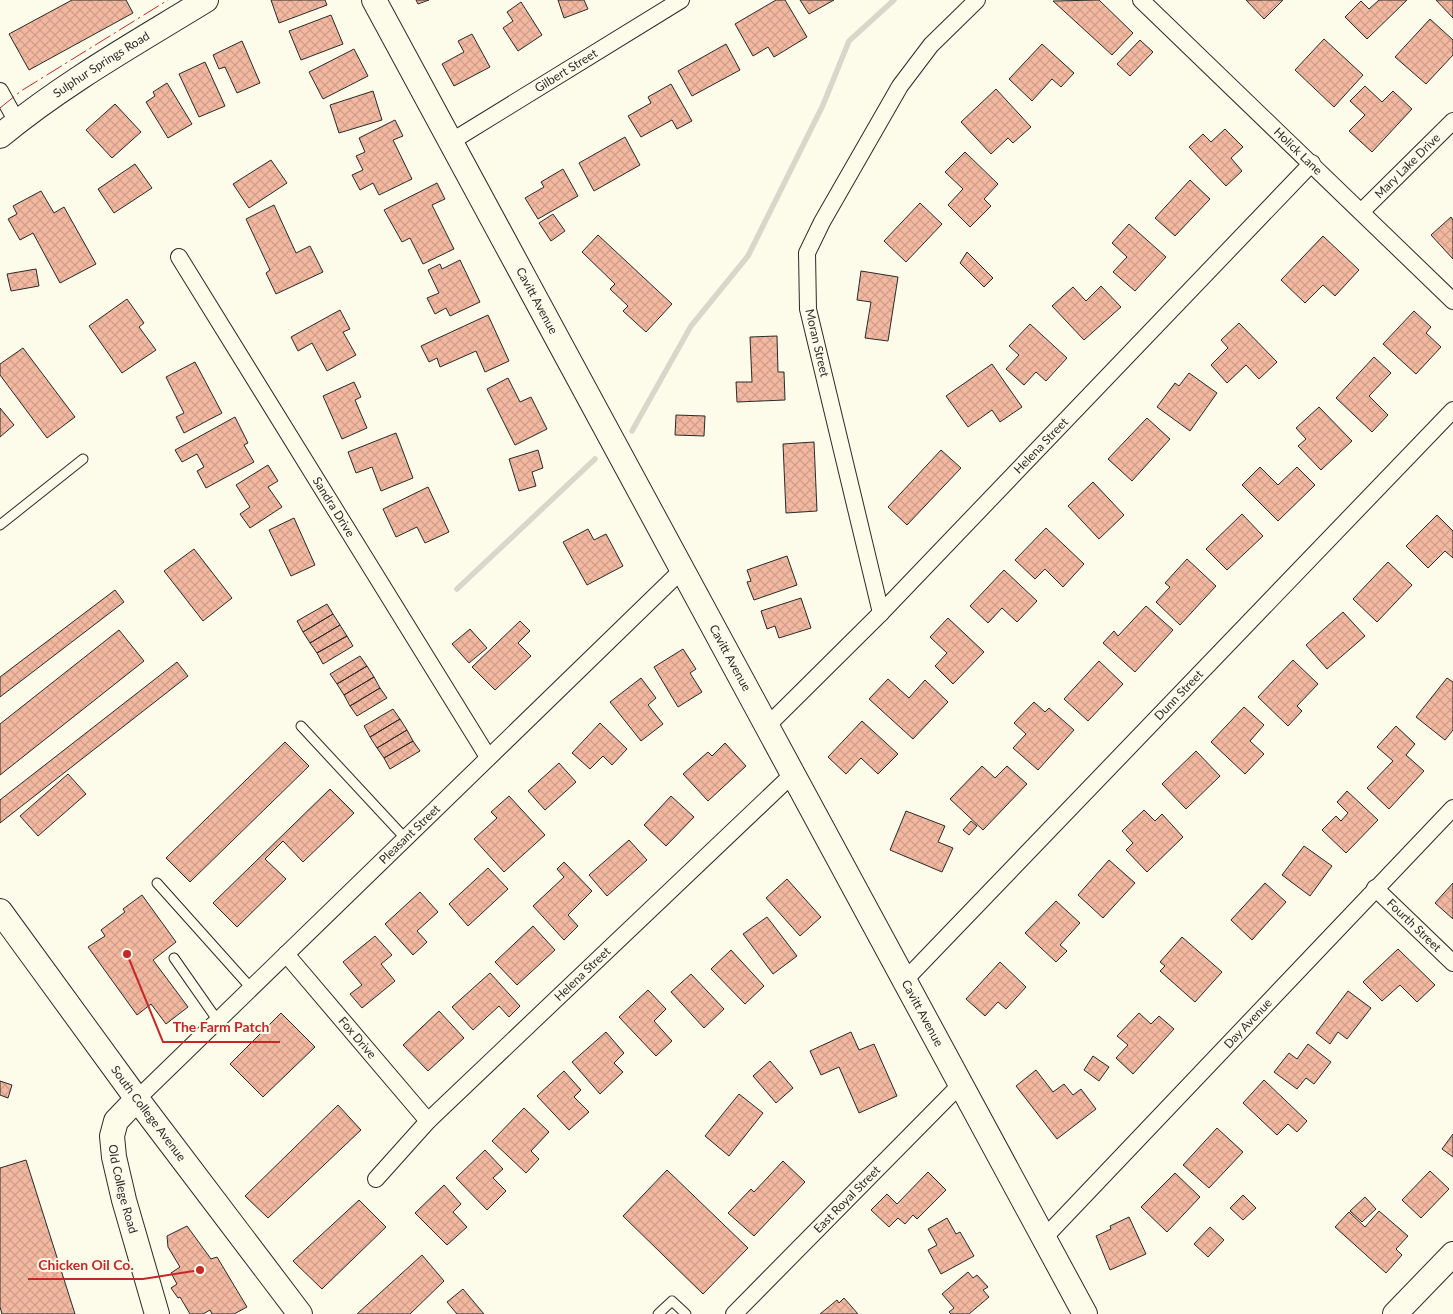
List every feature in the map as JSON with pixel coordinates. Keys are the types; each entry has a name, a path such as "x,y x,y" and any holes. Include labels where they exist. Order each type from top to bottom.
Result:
{"street":[{"name":"Sulphur Springs Road","path":"8,129 100,64 206,0"},
{"name":"Cavitt Avenue","path":"374,0 1085,1314"},
{"name":"Gilbert Street","path":"452,141 681,0"},
{"name":"Moran Street","path":"881,613 808,309 807,253 822,222 900,86 931,45 977,0"},
{"name":"Holick Lane","path":"1141,0 1453,301"},
{"path":"0,91 8,129"},
{"name":"Mary Lake Drive","path":"1362,212 1453,121"},
{"name":"Helena Street","path":"767,726 881,613 1312,163"},
{"name":"Sandra Drive","path":"179,256 488,757"},
{"name":"Dunn Street","path":"905,980 1453,410"},
{"name":"Pleasant Street","path":"137,1099 683,569"},
{"name":"Helena Street","path":"376,1179 428,1121 793,774"},
{"name":"Day Avenue","path":"1044,1238 1453,808"},
{"name":"Fourth Street","path":"1375,888 1453,963"},
{"name":"South College Avenue","path":"2,920 300,1314"},
{"name":"Fox Drive","path":"286,954 428,1121"},
{"name":"East Royal Street","path":"734,1314 961,1084"},
{"name":"Old College Road","path":"137,1099 116,1121 112,1136 114,1156 124,1200 157,1314"},
{"path":"1395,1314 1453,1254"}],"lane":[{"path":"0,525 83,459"},
{"path":"301,726 405,838"},
{"path":"157,882 251,988"},
{"path":"174,958 218,1021"},
{"path":"658,1314 672,1301 686,1314"}],"building":[{"path":"72,0 126,0 133,13 29,70 9,34"},
{"path":"271,0 325,0 327,5 279,23"},
{"path":"416,0 429,0 418,4"},
{"path":"558,0 584,0 588,9 564,18"},
{"path":"776,0 785,0 807,37 774,57 768,47 753,56 735,24"},
{"path":"800,0 834,0 809,14"},
{"path":"1099,0 1133,33 1112,55 1053,1"},
{"path":"1246,0 1283,0 1264,19"},
{"path":"1379,0 1407,0 1367,39 1345,17 1361,1 1369,9"},
{"path":"1436,0 1453,0 1453,18"},
{"path":"521,2 542,35 518,51 503,28 513,21 507,12"},
{"path":"331,15 343,44 301,60 289,31"},
{"path":"1430,19 1453,40 1453,55 1426,84 1395,57"},
{"path":"472,34 490,67 454,86 442,64 464,52 458,41"},
{"path":"1324,39 1363,75 1334,107 1295,70"},
{"path":"1140,40 1153,52 1130,76 1117,64"},
{"path":"242,41 260,83 237,93 225,67 219,69 213,55"},
{"path":"726,44 740,70 692,96 678,71"},
{"path":"1042,44 1074,73 1061,87 1052,79 1032,101 1009,79"},
{"path":"354,49 368,76 323,99 309,72"},
{"path":"205,62 225,106 199,117 179,74"},
{"path":"167,83 192,124 168,138 146,102 155,96 153,92"},
{"path":"671,84 692,121 677,129 672,120 641,137 628,116 651,103 648,97"},
{"path":"1365,86 1382,102 1393,91 1412,109 1372,152 1349,131 1365,115 1350,101"},
{"path":"996,89 1031,127 1013,143 1008,138 991,154 961,122"},
{"path":"373,91 382,120 339,133 330,105"},
{"path":"115,104 141,132 112,158 86,130"},
{"path":"395,120 403,136 393,140 412,179 379,195 373,183 360,190 352,175 363,170 356,156 365,152 359,138"},
{"path":"1225,129 1243,147 1231,158 1242,171 1226,186 1189,147 1203,134 1211,142"},
{"path":"625,137 640,165 594,191 579,163"},
{"path":"965,152 998,184 984,199 991,206 970,227 948,205 963,189 945,172"},
{"path":"271,160 287,183 249,208 233,184"},
{"path":"135,164 152,188 114,213 98,189"},
{"path":"563,169 578,196 538,219 525,198 544,187 541,182"},
{"path":"1190,180 1210,199 1175,236 1155,218"},
{"path":"437,183 445,199 432,205 454,249 423,264 410,238 402,242 384,210"},
{"path":"41,191 54,213 64,207 96,264 60,283 33,233 20,240 8,219 17,214 13,206"},
{"path":"920,203 942,224 906,262 884,241"},
{"path":"274,205 296,253 310,246 323,272 276,294 266,273 270,270 246,219"},
{"path":"553,214 565,231 551,241 539,223"},
{"path":"1451,217 1453,220 1453,259 1431,235"},
{"path":"1129,224 1166,257 1135,291 1113,272 1127,257 1112,243"},
{"path":"598,235 672,304 646,332 623,311 628,306 610,289 615,284 582,252"},
{"path":"1323,236 1359,270 1335,296 1323,285 1305,303 1281,280"},
{"path":"967,252 993,278 984,287 960,263"},
{"path":"460,260 480,302 450,316 446,308 435,314 427,298 439,293 428,270 440,264 442,269"},
{"path":"36,269 39,286 11,291 7,274"},
{"path":"861,271 898,277 888,341 865,338 871,302 857,300"},
{"path":"1101,286 1121,307 1084,340 1052,306 1073,287 1086,301"},
{"path":"127,299 144,323 139,327 156,350 122,373 89,326"},
{"path":"340,310 350,329 343,332 356,355 327,371 312,343 298,351 291,337"},
{"path":"1414,311 1431,327 1426,333 1441,347 1416,374 1383,344"},
{"path":"488,315 509,361 485,372 476,351 440,367 437,358 429,362 421,346"},
{"path":"1239,323 1277,362 1259,379 1246,365 1227,383 1211,365 1228,348 1221,340"},
{"path":"1030,324 1067,358 1046,381 1036,372 1024,385 1006,369 1019,355 1009,346"},
{"path":"777,336 778,372 784,372 785,400 737,402 736,382 752,382 750,337"},
{"path":"23,348 75,417 47,438 0,375 0,364"},
{"path":"1374,357 1391,373 1369,396 1388,415 1372,432 1336,398"},
{"path":"195,362 222,413 184,433 176,417 184,413 166,377"},
{"path":"992,364 1022,407 1000,422 992,410 968,427 946,396"},
{"path":"1189,373 1217,393 1190,431 1157,407 1175,383 1179,386"},
{"path":"508,378 520,402 531,397 547,429 515,445 487,389"},
{"path":"354,382 361,397 355,400 367,428 342,439 323,396"},
{"path":"1319,407 1352,441 1321,470 1298,446 1306,439 1296,428"},
{"path":"0,408 14,425 0,437"},
{"path":"676,415 705,416 704,436 675,435"},
{"path":"235,417 248,443 244,445 254,462 206,488 197,471 204,467 197,454 182,462 175,450"},
{"path":"1147,418 1170,439 1132,481 1108,459"},
{"path":"396,433 413,478 381,491 372,467 356,473 348,452"},
{"path":"814,442 817,511 786,513 783,444"},
{"path":"538,450 543,468 532,472 536,486 519,491 509,459"},
{"path":"941,450 961,468 907,525 888,507"},
{"path":"268,465 278,481 268,487 282,507 250,528 240,514 250,507 236,485"},
{"path":"1260,467 1278,485 1297,467 1315,485 1278,521 1242,485"},
{"path":"1093,482 1124,515 1099,539 1068,506"},
{"path":"428,487 449,532 425,543 417,527 396,537 383,509"},
{"path":"1242,514 1263,536 1227,570 1206,549"},
{"path":"1437,515 1453,531 1453,558 1445,551 1428,568 1406,546"},
{"path":"294,518 315,565 291,576 269,530"},
{"path":"1046,528 1084,564 1063,587 1045,569 1035,579 1015,560"},
{"path":"588,529 594,540 606,534 623,566 587,585 563,542"},
{"path":"194,549 232,598 203,621 164,571"},
{"path":"787,556 797,585 754,600 747,582 751,581 747,570"},
{"path":"1187,559 1216,586 1180,625 1156,602 1170,587 1165,583"},
{"path":"1388,562 1412,585 1377,622 1353,599"},
{"path":"1004,570 1037,601 1017,622 1002,608 988,623 970,606"},
{"path":"115,590 124,602 0,697 0,677"},
{"path":"801,598 811,628 779,638 775,626 767,629 761,611"},
{"path":"327,604 333,614 303,632 297,621"},
{"path":"1146,606 1173,630 1135,672 1103,643 1114,631 1118,636"},
{"path":"1343,612 1365,636 1327,669 1306,645"},
{"path":"333,614 340,625 310,643 303,632"},
{"path":"948,618 984,652 953,684 935,666 947,653 930,637"},
{"path":"520,621 530,631 518,643 531,656 495,690 472,667"},
{"path":"340,625 347,636 317,653 310,643"},
{"path":"470,629 487,648 469,663 452,644"},
{"path":"119,630 144,661 0,775 0,724"},
{"path":"347,636 353,646 323,664 317,653"},
{"path":"683,649 696,669 690,673 702,692 678,707 654,667"},
{"path":"360,656 367,666 337,684 330,674"},
{"path":"1293,660 1318,684 1297,706 1302,711 1288,726 1258,697"},
{"path":"1099,661 1123,684 1088,721 1064,699"},
{"path":"177,662 188,676 0,823 0,800"},
{"path":"367,666 374,677 344,695 337,684"},
{"path":"374,677 380,688 350,706 344,695"},
{"path":"641,678 656,698 648,705 663,724 641,741 610,702"},
{"path":"1447,678 1453,682 1453,730 1445,740 1416,717"},
{"path":"888,679 909,698 925,680 948,702 913,739 869,699"},
{"path":"380,688 387,698 357,716 350,706"},
{"path":"1034,702 1045,712 1049,708 1074,730 1038,770 1013,748 1026,734 1014,723"},
{"path":"1244,707 1264,725 1250,741 1264,754 1245,774 1211,742"},
{"path":"393,709 400,719 370,737 364,726"},
{"path":"400,719 407,730 377,748 370,737"},
{"path":"862,721 898,754 878,774 861,758 846,774 828,757"},
{"path":"600,723 627,749 612,765 603,756 590,769 572,753"},
{"path":"1396,726 1415,744 1406,755 1424,771 1389,809 1367,788 1393,761 1377,747"},
{"path":"407,730 413,741 384,758 377,748"},
{"path":"413,741 420,751 390,769 384,758"},
{"path":"285,742 309,766 190,882 166,858"},
{"path":"725,743 746,766 708,801 683,774 708,752 712,756"},
{"path":"1196,751 1220,776 1186,809 1162,784"},
{"path":"559,763 576,782 545,810 528,791"},
{"path":"982,766 995,778 1007,766 1027,784 983,830 950,799"},
{"path":"68,774 86,794 38,836 20,816"},
{"path":"330,789 354,813 303,862 283,841 265,859 286,879 237,927 213,903"},
{"path":"1347,791 1378,820 1346,853 1322,830 1336,816 1341,821 1348,813 1337,802"},
{"path":"509,796 545,835 504,872 474,839 497,818 491,812"},
{"path":"671,796 694,817 666,846 644,825"},
{"path":"1144,810 1155,821 1162,814 1183,837 1147,872 1126,850 1133,843 1122,831"},
{"path":"906,811 945,826 938,842 953,848 942,872 890,850"},
{"path":"971,821 977,826 969,835 963,830"},
{"path":"629,840 647,860 607,896 589,875"},
{"path":"1304,846 1332,866 1310,896 1282,875"},
{"path":"1109,860 1135,883 1103,918 1078,895"},
{"path":"564,862 592,891 568,915 578,926 564,940 533,906 564,877 557,869"},
{"path":"488,868 508,889 468,926 449,904"},
{"path":"787,879 821,917 800,936 766,898"},
{"path":"1265,883 1286,902 1252,940 1231,920"},
{"path":"1453,883 1453,919 1435,903"},
{"path":"420,892 438,912 417,931 427,942 413,955 385,924"},
{"path":"142,895 176,942 153,960 188,1007 166,1024 151,1004 137,1015 88,947 105,936 101,930 125,912 123,909"},
{"path":"1056,901 1080,923 1060,945 1067,951 1056,962 1025,933"},
{"path":"767,917 797,956 773,974 743,934"},
{"path":"533,926 555,950 517,985 495,962"},
{"path":"375,936 392,955 381,964 395,981 362,1008 350,994 362,985 343,962"},
{"path":"1182,937 1222,972 1195,1002 1160,971 1165,966 1160,962"},
{"path":"1398,949 1435,985 1417,1002 1400,985 1382,1001 1363,982"},
{"path":"731,950 764,986 745,1004 711,969"},
{"path":"1000,962 1026,987 1006,1009 998,1002 985,1016 966,999"},
{"path":"490,973 520,1006 509,1017 499,1006 473,1030 452,1007"},
{"path":"691,974 724,1009 704,1028 671,992"},
{"path":"648,990 666,1009 654,1021 672,1041 656,1056 619,1017"},
{"path":"1348,991 1371,1008 1347,1039 1338,1032 1330,1044 1316,1033"},
{"path":"439,1011 464,1038 428,1071 403,1045"},
{"path":"281,1013 315,1047 263,1097 230,1064"},
{"path":"1139,1013 1151,1024 1159,1016 1174,1029 1133,1074 1116,1058 1128,1045 1117,1036"},
{"path":"606,1032 624,1053 614,1063 623,1072 600,1094 572,1062"},
{"path":"851,1032 859,1050 874,1044 897,1096 859,1113 839,1067 821,1075 810,1051"},
{"path":"1308,1044 1331,1062 1314,1084 1306,1078 1297,1089 1274,1072 1289,1053 1297,1059"},
{"path":"1093,1056 1109,1067 1099,1081 1084,1070"},
{"path":"770,1061 793,1088 776,1103 753,1076"},
{"path":"1036,1070 1053,1092 1064,1084 1073,1095 1081,1089 1096,1109 1057,1139 1016,1086"},
{"path":"564,1071 581,1090 574,1097 589,1112 569,1130 537,1096"},
{"path":"1264,1080 1307,1121 1297,1132 1288,1124 1277,1135 1243,1103"},
{"path":"0,1081 12,1085 8,1098 0,1095"},
{"path":"739,1094 763,1113 729,1156 705,1136"},
{"path":"338,1105 361,1130 268,1218 245,1196"},
{"path":"524,1108 549,1132 531,1151 539,1159 526,1173 492,1141"},
{"path":"1217,1128 1243,1152 1209,1188 1183,1165"},
{"path":"1453,1134 1453,1157 1442,1149"},
{"path":"485,1150 503,1169 493,1178 506,1191 487,1210 456,1178"},
{"path":"26,1160 75,1314 2,1314 0,1307 0,1168"},
{"path":"783,1161 805,1182 754,1236 728,1213 751,1189 754,1192"},
{"path":"667,1170 748,1248 703,1294 623,1216"},
{"path":"1430,1171 1449,1189 1421,1218 1402,1200"},
{"path":"928,1172 946,1190 917,1219 913,1215 905,1224 898,1218 889,1227 871,1210 887,1194 897,1204"},
{"path":"1175,1173 1200,1197 1167,1232 1141,1207"},
{"path":"444,1185 461,1204 453,1212 467,1227 447,1245 415,1213"},
{"path":"1243,1195 1256,1208 1243,1220 1230,1208"},
{"path":"1365,1197 1376,1209 1362,1222 1350,1211"},
{"path":"359,1200 386,1227 322,1289 293,1261"},
{"path":"1379,1211 1408,1236 1396,1249 1402,1255 1386,1273 1335,1227 1349,1212 1365,1227"},
{"path":"1129,1217 1146,1254 1110,1270 1096,1236 1111,1229 1110,1226"},
{"path":"947,1218 956,1234 960,1232 974,1256 941,1274 928,1250 937,1245 928,1229"},
{"path":"187,1226 211,1259 217,1257 247,1307 234,1314 212,1314 210,1310 203,1314 190,1314 180,1297 178,1298 171,1288 177,1284 171,1273 180,1267 168,1247 167,1236"},
{"path":"1210,1227 1224,1240 1208,1257 1194,1244"},
{"path":"422,1255 444,1281 410,1314 357,1314"},
{"path":"968,1272 973,1278 977,1275 988,1287 983,1290 989,1297 969,1314 951,1314 949,1312 954,1308 942,1294"},
{"path":"463,1289 484,1314 457,1314 447,1302"},
{"path":"844,1298 858,1314 820,1314 837,1300 839,1303"}],"waterway":[{"path":"632,431 691,326 748,256 823,105 849,41 894,0"},
{"path":"457,589 595,459"}],"power":[{"path":"0,108 21,91 168,0"}],"place":[{"name":"The Farm Patch","path":"127,954"},
{"name":"Chicken Oil Co.","path":"200,1270"}]}
